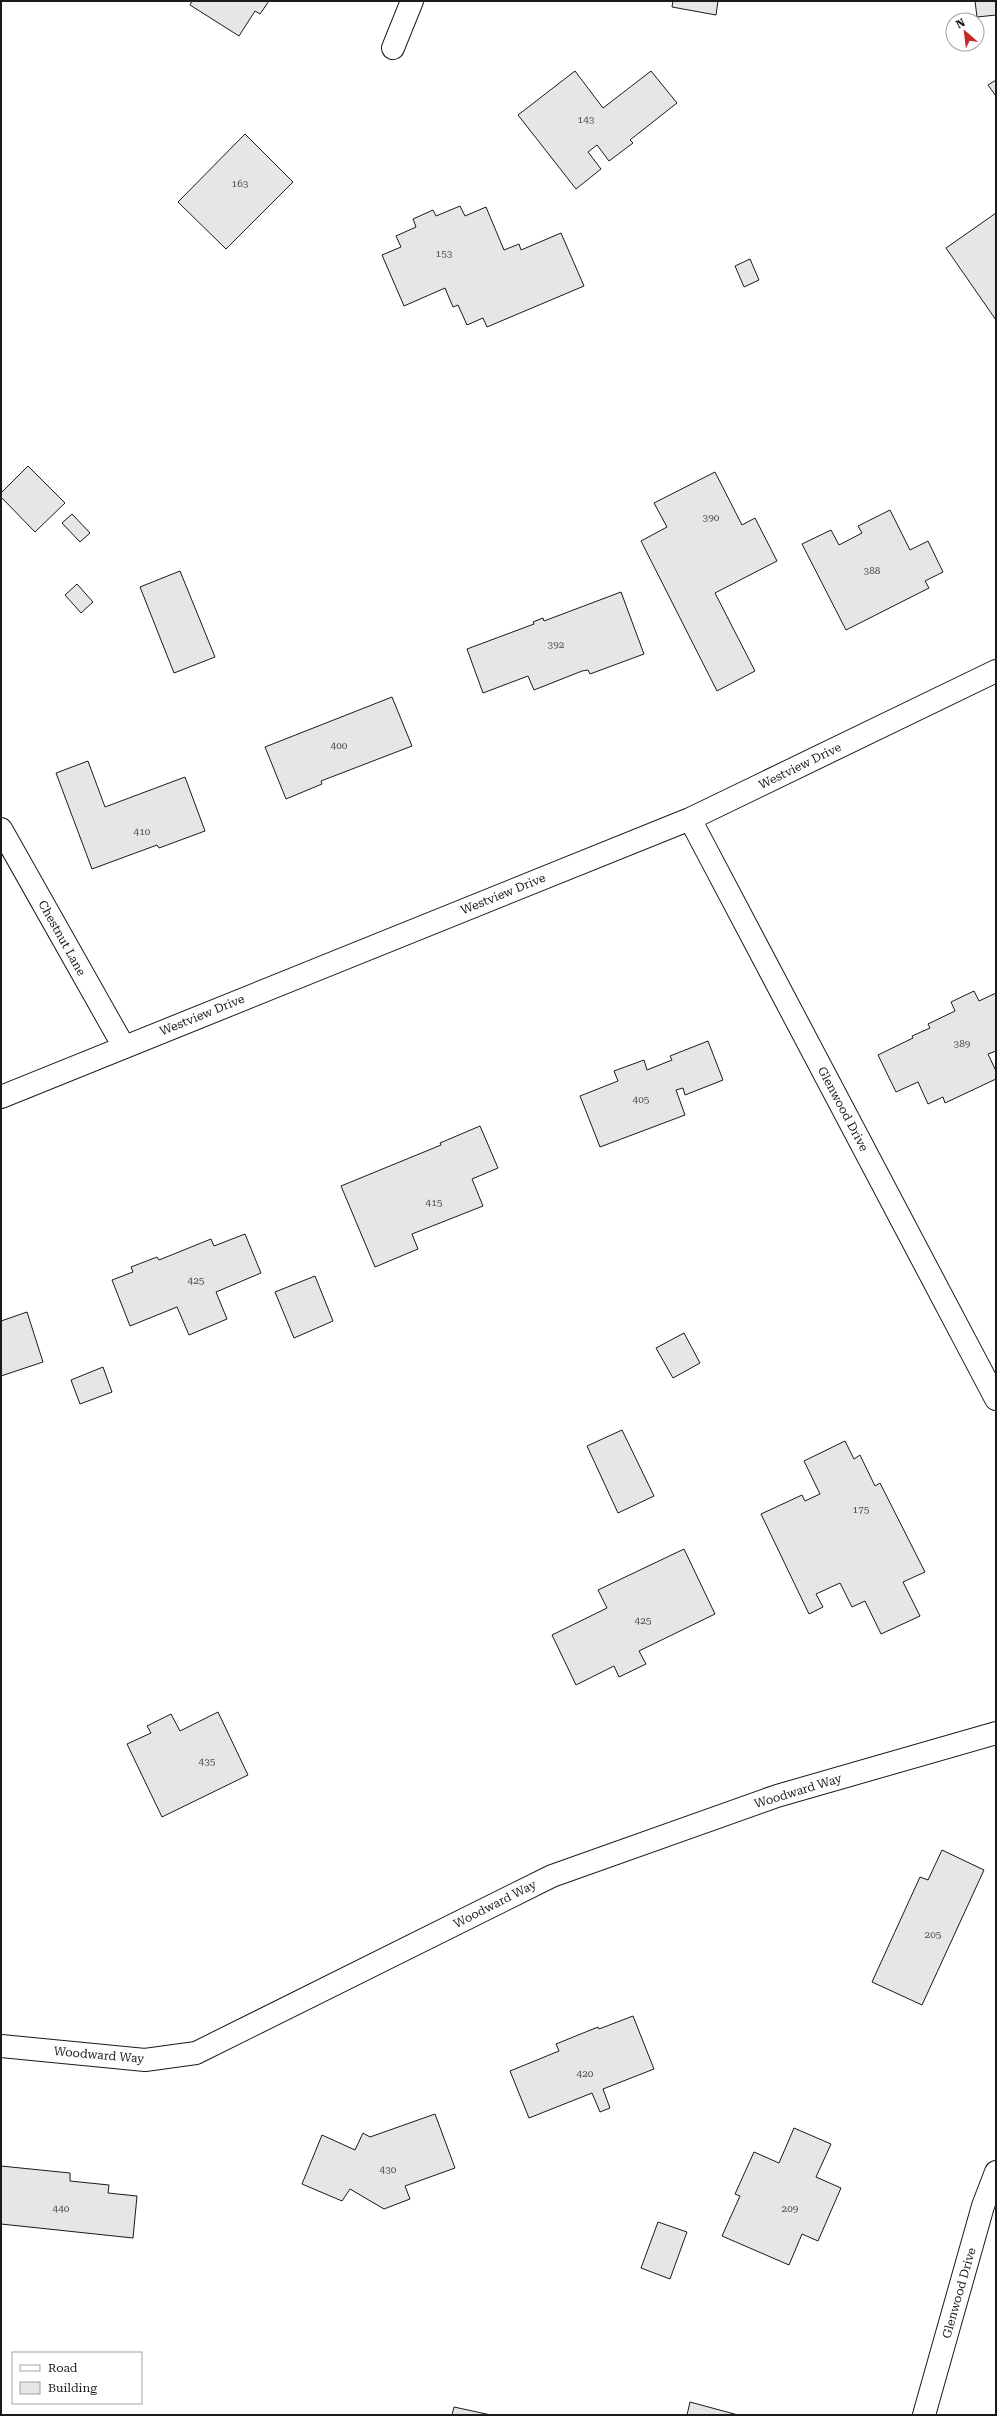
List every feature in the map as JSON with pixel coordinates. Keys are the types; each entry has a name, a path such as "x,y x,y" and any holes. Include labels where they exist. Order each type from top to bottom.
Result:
{"street":[{"path":"393,48 412,1"},
{"name":"Westview Drive","path":"1,1097 690,818 996,671"},
{"name":"Glenwood Drive","path":"690,818 996,1399"},
{"name":"Chestnut Lane","path":"1,829 124,1047"},
{"name":"Woodward Way","path":"1,2046 145,2060 196,2053 552,1876 777,1796 996,1733"},
{"name":"Glenwood Drive","path":"924,2415 990,2205 996,2172"}],"building":[{"path":"192,1 269,1 260,14 255,11 239,36 190,5"},
{"path":"673,1 718,1 716,15 672,7"},
{"path":"975,1 996,1 996,15 985,16 985,12 976,12"},
{"path":"575,71 603,108 651,71 677,103 630,140 633,143 609,161 597,145 588,152 601,169 576,189 518,115"},
{"path":"996,80 996,96 988,85"},
{"path":"245,134 293,182 226,249 178,202"},
{"path":"460,206 465,216 486,207 504,250 519,244 521,250 561,233 584,286 487,327 483,318 467,325 458,305 453,307 445,288 404,306 382,255 401,247 396,236 416,227 413,219 433,210 436,216"},
{"path":"996,213 996,320 946,248"},
{"path":"750,259 759,280 744,287 735,266"},
{"path":"28,466 65,503 35,532 1,497 1,493"},
{"path":"715,472 742,525 755,518 777,561 715,593 755,671 717,691 641,541 667,527 654,503"},
{"path":"890,510 910,550 928,541 943,572 925,581 929,588 846,630 802,544 831,530 839,545 862,533 858,526"},
{"path":"72,514 90,533 80,542 62,523"},
{"path":"180,571 215,657 174,673 140,587"},
{"path":"77,584 93,602 81,613 65,595"},
{"path":"621,592 644,654 590,674 588,670 582,671 534,690 528,676 483,693 467,649 534,624 533,622 543,618 544,621"},
{"path":"392,697 412,746 321,781 322,784 286,799 265,747"},
{"path":"88,761 105,807 185,777 205,831 159,848 157,845 92,869 56,773"},
{"path":"974,991 979,1001 996,993 996,1051 988,1054 996,1071 996,1079 945,1103 943,1097 928,1104 918,1082 896,1092 878,1055 930,1028 928,1024 955,1011 951,1002"},
{"path":"708,1041 723,1080 685,1095 683,1088 676,1090 685,1115 600,1147 580,1096 618,1081 614,1071 644,1060 647,1070 672,1060 670,1056"},
{"path":"480,1126 498,1168 472,1179 483,1206 412,1234 418,1249 375,1267 341,1186 441,1145 440,1143"},
{"path":"245,1234 261,1273 216,1292 227,1319 189,1335 177,1307 130,1326 112,1280 133,1272 131,1267 157,1257 159,1260 211,1239 214,1246"},
{"path":"315,1276 333,1321 294,1338 275,1292"},
{"path":"27,1312 43,1362 1,1376 1,1321"},
{"path":"684,1333 700,1363 673,1378 656,1348"},
{"path":"103,1367 112,1392 80,1404 71,1380"},
{"path":"622,1430 654,1496 618,1513 587,1446"},
{"path":"845,1441 854,1459 860,1455 875,1486 880,1483 925,1572 903,1582 920,1616 881,1634 865,1601 852,1607 840,1583 816,1594 823,1607 809,1614 761,1514 802,1495 805,1501 820,1494 804,1461"},
{"path":"684,1549 715,1614 639,1651 646,1664 619,1677 614,1666 576,1685 552,1635 607,1608 598,1590"},
{"path":"218,1712 248,1775 162,1817 127,1744 151,1733 147,1726 171,1714 180,1731"},
{"path":"942,1850 984,1870 922,2005 872,1982 920,1877 928,1880"},
{"path":"633,2016 654,2069 603,2089 610,2108 600,2112 592,2093 529,2118 510,2071 559,2051 556,2044 598,2027 599,2029"},
{"path":"435,2114 455,2168 405,2186 410,2199 384,2209 350,2189 342,2201 302,2184 322,2135 355,2150 363,2133 370,2137"},
{"path":"794,2128 831,2144 816,2177 841,2188 818,2241 802,2234 789,2265 722,2236 740,2196 735,2194 754,2152 779,2163"},
{"path":"1,2166 70,2173 70,2181 109,2185 108,2193 137,2196 133,2238 1,2224"},
{"path":"658,2222 687,2232 670,2279 641,2268"},
{"path":"690,2402 738,2415 687,2415"},
{"path":"454,2407 491,2415 452,2415"}]}
